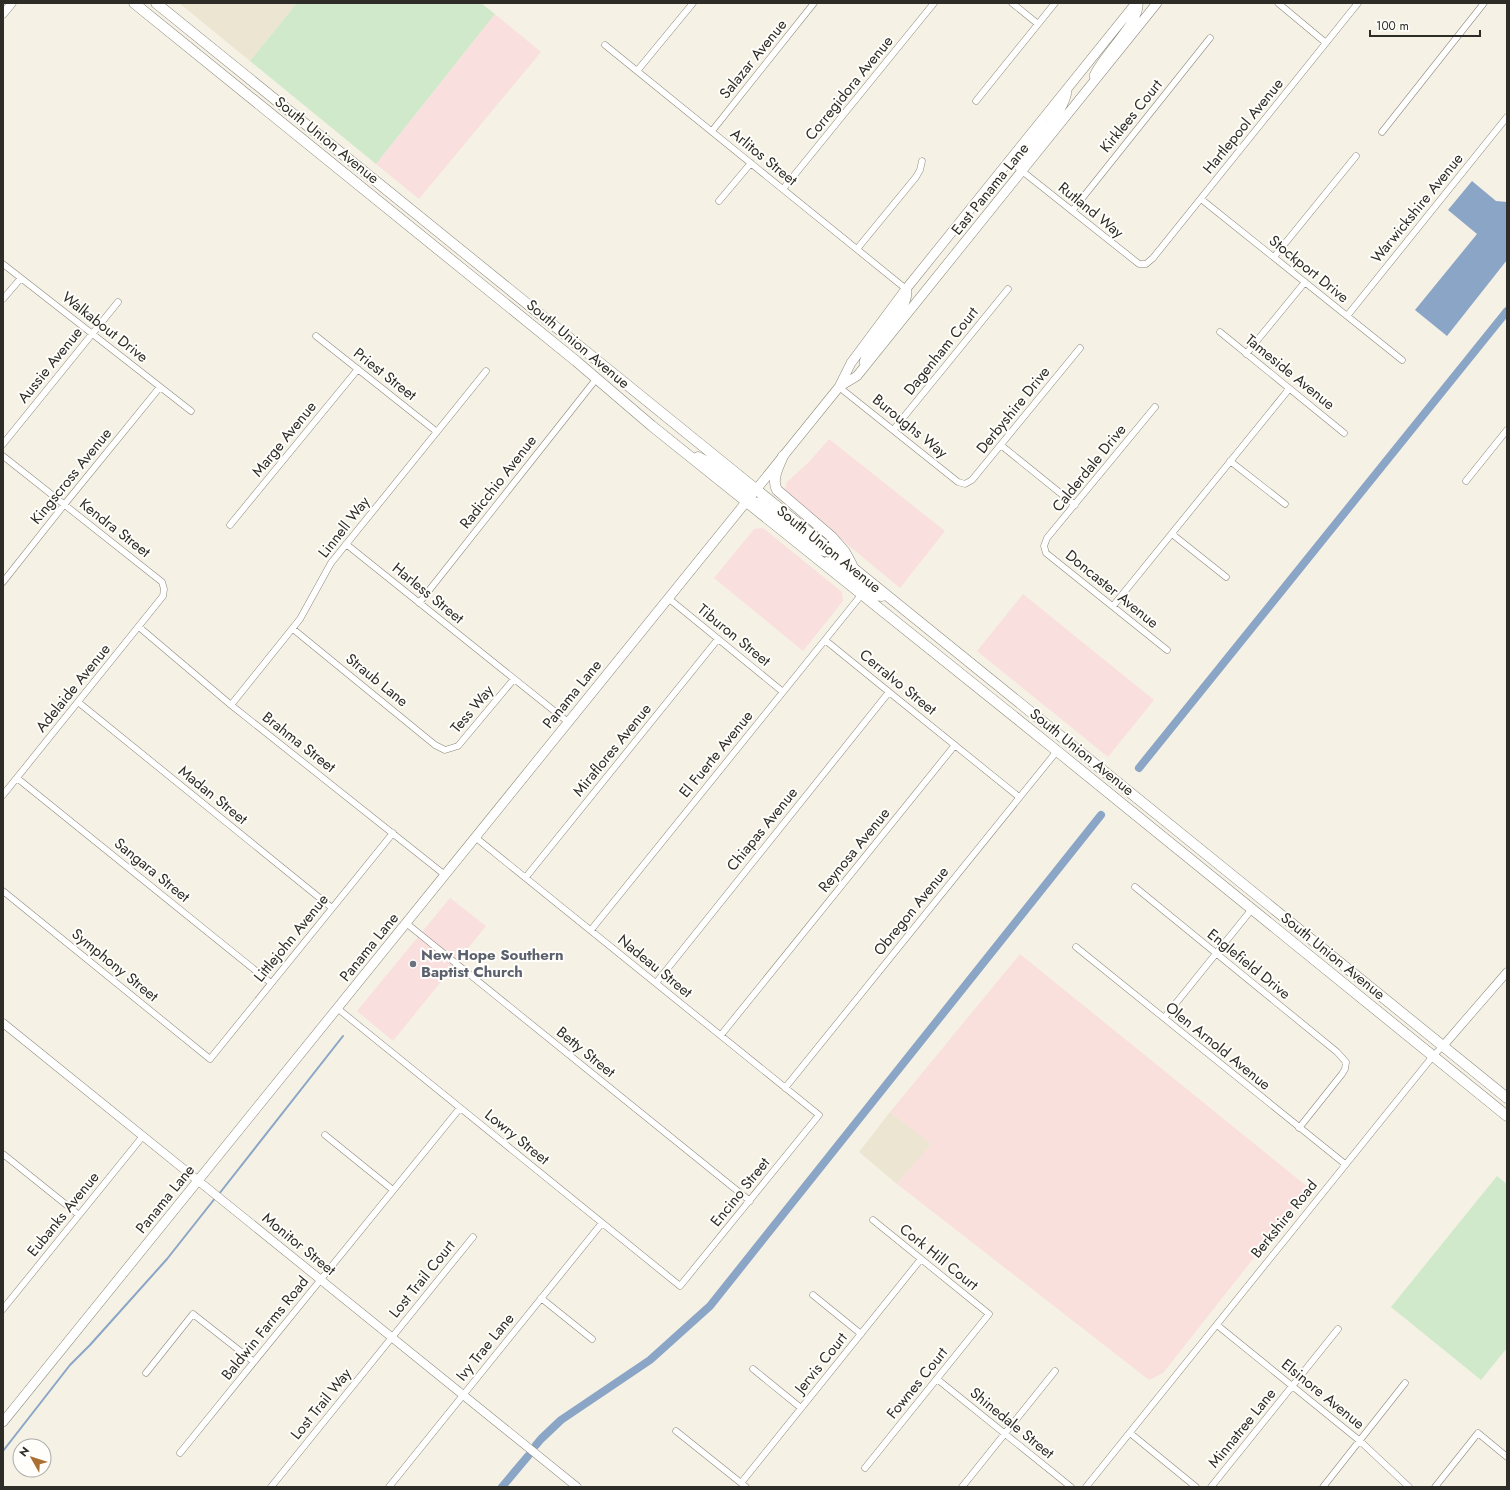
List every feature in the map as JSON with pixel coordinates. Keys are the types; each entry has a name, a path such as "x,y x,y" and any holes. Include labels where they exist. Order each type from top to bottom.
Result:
{"main road":[{"name":"South Union Avenue","path":"134,3 597,378 682,450 1057,751 1507,1116"},
{"name":"South Union Avenue","path":"156,3 1507,1098"},
{"path":"1089,89 1096,71 1102,61 1134,20 1137,12 1137,3"},
{"name":"East Panama Lane","path":"756,489 839,387 851,363 906,289 1137,3"},
{"name":"East Panama Lane","path":"839,387 857,376 1157,3"},
{"path":"1022,171 1019,166 1022,159 1058,113 1064,102 1067,88"},
{"path":"331,163 342,162 380,192 388,191"},
{"path":"394,213 407,215 451,250 460,250"},
{"path":"860,372 869,351 905,303 908,293 906,289"},
{"path":"682,450 709,463 747,491 756,489"},
{"path":"783,456 775,476 775,487 832,537 845,552 855,570"},
{"name":"Panama Lane","path":"3,1422 756,489"},
{"path":"746,501 763,505 817,548 835,553"},
{"path":"817,559 840,567 875,595 882,596 884,593"}],"street":[{"path":"3,14 12,3"},
{"path":"637,71 693,3"},
{"name":"Salazar Avenue","path":"712,131 814,3"},
{"name":"Corregidora Avenue","path":"783,189 934,3"},
{"path":"1012,3 1038,24"},
{"path":"976,101 1055,3"},
{"path":"1278,3 1326,43"},
{"name":"Hartlepool Avenue","path":"1146,264 1153,258 1201,199 1358,3"},
{"path":"1382,132 1484,3"},
{"name":"Kirklees Court","path":"1072,211 1210,38"},
{"name":"Arlitos Street","path":"605,45 906,289"},
{"name":"Warwickshire Avenue","path":"1347,316 1507,117"},
{"path":"1274,257 1356,156"},
{"path":"857,249 916,178 922,161"},
{"path":"719,201 751,163"},
{"name":"Rutland Way","path":"1022,171 1139,264 1146,264"},
{"name":"Stockport Drive","path":"1201,199 1402,360"},
{"name":"Walkabout Drive","path":"3,264 191,411"},
{"path":"3,299 20,278"},
{"path":"1246,354 1305,282"},
{"name":"Dagenham Court","path":"894,429 1008,289"},
{"name":"Aussie Avenue","path":"3,444 118,302"},
{"name":"Tameside Avenue","path":"1220,332 1344,433"},
{"name":"Priest Street","path":"316,336 437,432"},
{"name":"Derbyshire Drive","path":"965,484 972,480 1002,446 1080,348"},
{"name":"Marge Avenue","path":"230,525 358,369"},
{"name":"Linnell Way","path":"231,705 293,629 331,563 486,371"},
{"name":"Radicchio Avenue","path":"419,603 597,378"},
{"name":"Kingscross Avenue","path":"3,582 160,387"},
{"name":"Buroughs Way","path":"839,387 894,429 958,482 965,484"},
{"path":"1113,606 1289,388"},
{"name":"Calderdale Drive","path":"1044,546 1047,538 1155,406"},
{"path":"1466,481 1507,430"},
{"path":"1002,446 1075,505"},
{"name":"Kendra Street","path":"3,456 162,582 164,589 163,596"},
{"path":"1230,462 1285,504"},
{"path":"1172,534 1226,577"},
{"name":"Harless Street","path":"346,544 494,663"},
{"name":"Doncaster Avenue","path":"1044,546 1046,552 1167,650"},
{"name":"El Fuerte Avenue","path":"591,930 862,594"},
{"name":"Adelaide Avenue","path":"3,795 163,596"},
{"name":"Tiburon Street","path":"668,598 783,692"},
{"name":"Brahma Street","path":"139,627 231,705 445,875"},
{"name":"Straub Lane","path":"293,629 435,744 445,750"},
{"name":"Miraflores Avenue","path":"526,877 718,639"},
{"name":"Cerralvo Street","path":"825,640 955,745"},
{"name":"Tess Way","path":"494,663 568,722"},
{"name":"Tess Way","path":"445,750 458,746 514,679"},
{"name":"Chiapas Avenue","path":"656,983 889,692"},
{"name":"Madan Street","path":"78,702 332,908"},
{"path":"955,745 1020,797"},
{"name":"Reynosa Avenue","path":"721,1035 955,745"},
{"name":"Obregon Avenue","path":"786,1088 1057,751"},
{"name":"Sangara Street","path":"17,778 271,983"},
{"name":"Littlejohn Avenue","path":"210,1059 393,833"},
{"name":"Nadeau Street","path":"475,837 819,1115"},
{"name":"Englefield Drive","path":"1134,887 1338,1052 1346,1062 1345,1069 1342,1074 1299,1128"},
{"name":"Symphony Street","path":"3,891 210,1059"},
{"path":"1164,1018 1252,909"},
{"name":"Betty Street","path":"406,922 750,1201"},
{"name":"Olen Arnold Avenue","path":"1076,947 1345,1164"},
{"name":"Berkshire Road","path":"1086,1487 1433,1056 1507,972"},
{"name":"Lowry Street","path":"337,1008 680,1286"},
{"name":"Monitor Street","path":"3,1023 577,1487"},
{"name":"Baldwin Farms Road","path":"180,1453 460,1108"},
{"name":"Encino Street","path":"680,1286 819,1115"},
{"path":"325,1135 393,1190"},
{"name":"Eubanks Avenue","path":"3,1309 143,1136"},
{"path":"3,1154 79,1215"},
{"name":"Cork Hill Court","path":"873,1220 989,1314"},
{"name":"Ivy Trae Lane","path":"388,1487 602,1223"},
{"name":"Lost Trail Court","path":"392,1337 473,1237"},
{"name":"Jervis Court","path":"743,1485 801,1408 921,1259"},
{"path":"813,1295 861,1334"},
{"path":"541,1298 592,1339"},
{"path":"146,1373 193,1314 254,1362"},
{"name":"Fownes Court","path":"865,1468 989,1314"},
{"name":"Elsinore Avenue","path":"1217,1326 1360,1441 1409,1487"},
{"name":"Minnatree Lane","path":"1211,1487 1338,1329"},
{"name":"Lost Trail Way","path":"271,1487 392,1337"},
{"path":"753,1369 801,1408"},
{"path":"962,1487 1055,1371"},
{"name":"Shinedale Street","path":"937,1379 1071,1487"},
{"path":"1323,1487 1405,1383"},
{"path":"676,1431 743,1485"},
{"path":"1130,1433 1196,1487"},
{"path":"1435,1487 1478,1434 1507,1457"}],"shaded area":[{"path":"179,3 297,3 250,61"},
{"path":"495,14 541,52 419,199 376,164"},
{"path":"829,439 945,531 900,588 784,492 787,482 810,461"},
{"path":"763,528 842,592 843,601 803,651 714,578 754,529"},
{"path":"1023,594 1154,700 1108,757 977,651"},
{"path":"450,898 486,926 393,1041 357,1011"},
{"path":"1020,954 1309,1188 1163,1373 1149,1380 897,1184 931,1144 890,1112"},
{"path":"890,1112 932,1144 897,1184 859,1152"}],"green space":[{"path":"297,3 481,3 495,14 376,164 250,61"},
{"path":"1497,1176 1507,1184 1507,1348 1481,1380 1391,1307"}],"water":[{"path":"1472,181 1496,201 1507,202 1507,260 1447,336 1415,310 1477,234 1448,210"}],"waterway":[{"path":"1139,768 1507,311"},
{"path":"536,1445 561,1420 650,1360 710,1306 1101,815"},
{"path":"219,1194 343,1036"},
{"path":"3,1451 70,1365 90,1345 167,1259 216,1197"},
{"path":"502,1487 528,1456"}],"place":[{"name":"New Hope Southern Baptist Church","path":"413,964"}]}
